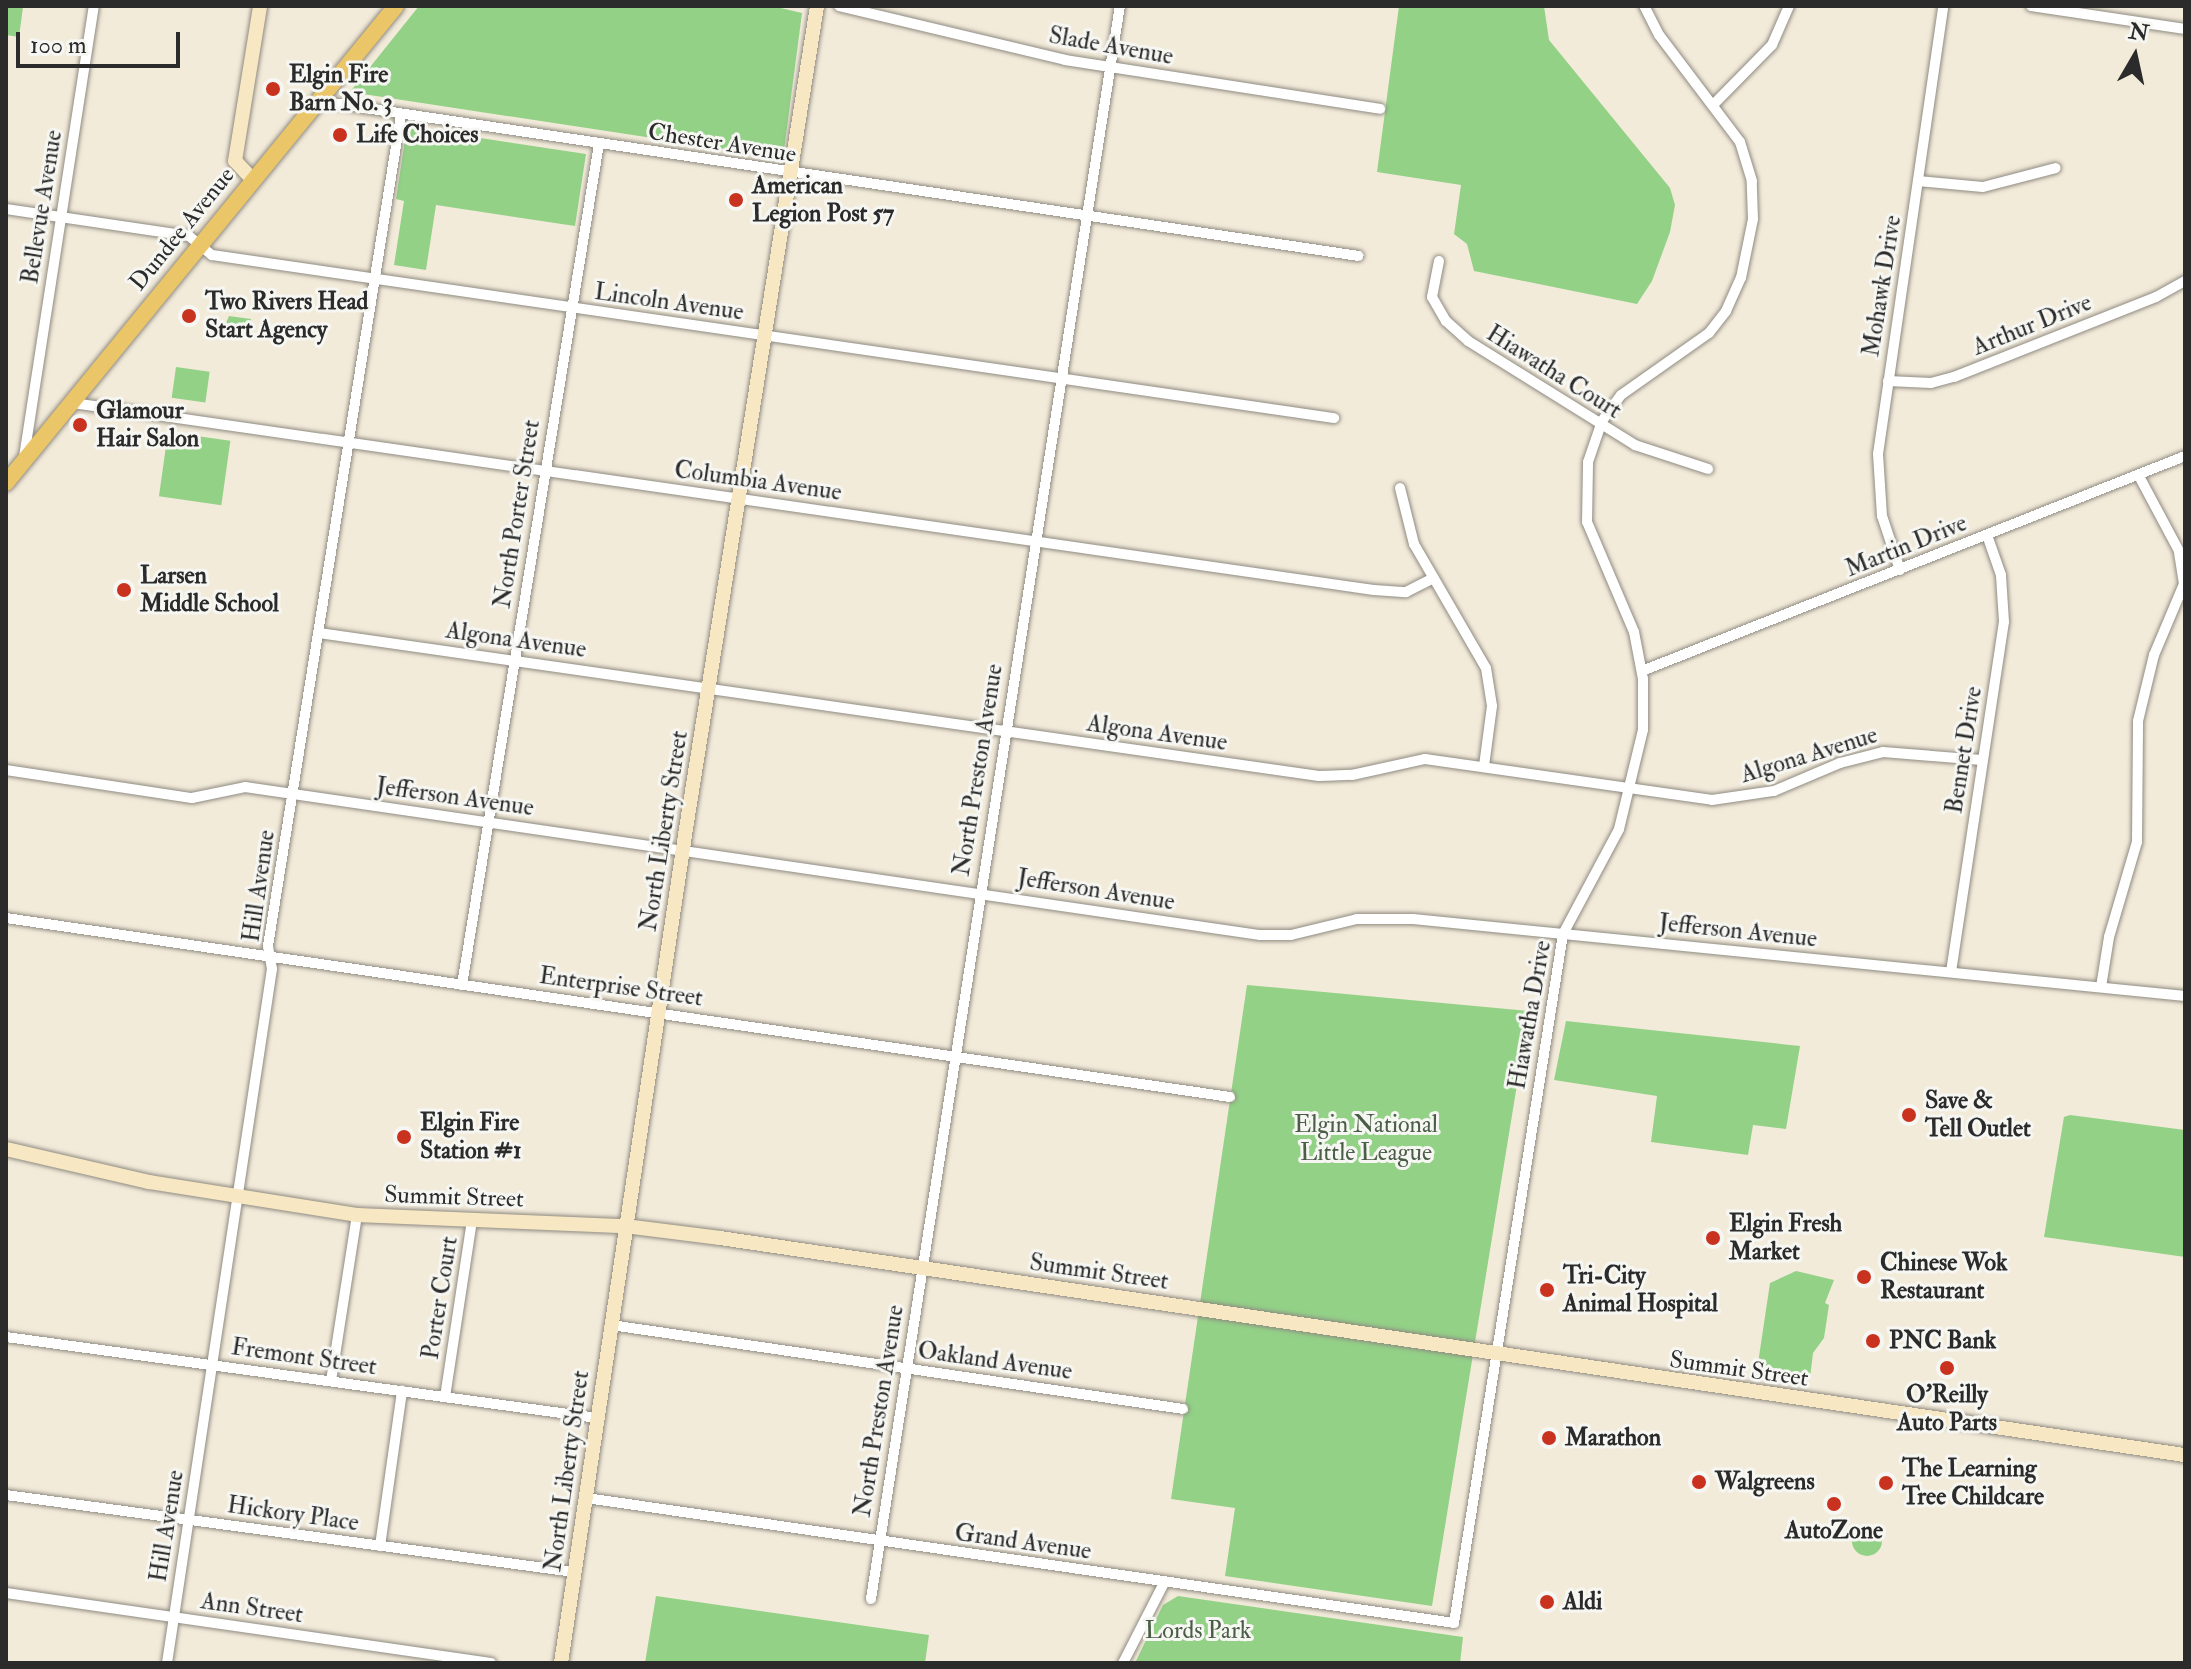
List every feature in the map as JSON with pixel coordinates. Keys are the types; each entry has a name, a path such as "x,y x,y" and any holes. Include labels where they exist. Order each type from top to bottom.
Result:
{"main road":[{"path":"253,180 235,161 260,6"},
{"name":"Dundee Avenue","path":"8,478 73,403 396,6"},
{"name":"North Liberty Street","path":"561,1663 658,1012 817,6"},
{"name":"Summit Street","path":"6,1149 238,1198 357,1215 625,1226 922,1267 2185,1455"}],"street":[{"name":"Bellevue Avenue","path":"23,463 94,6"},
{"name":"Slade Avenue","path":"839,6 1111,68 1380,109"},
{"name":"North Preston Avenue","path":"871,1599 1004,730 1120,6"},
{"name":"Hiawatha Drive","path":"1454,1623 1563,934 1612,845 1631,788 1643,730 1642,671 1628,614 1586,517 1587,467 1601,424 1634,383 1709,333 1741,278 1753,219 1752,181 1740,142 1664,42 1644,6"},
{"path":"1714,104 1772,45 1789,6"},
{"name":"Mohawk Drive","path":"1900,570 1882,516 1878,481 1888,381 1943,6"},
{"path":"2031,6 2185,29"},
{"name":"Chester Avenue","path":"318,101 1359,256"},
{"name":"Hill Avenue","path":"167,1663 238,1198 271,957 268,946 401,115"},
{"name":"North Porter Street","path":"462,985 599,144"},
{"path":"1918,181 1983,187 2056,168"},
{"name":"Lincoln Avenue","path":"6,209 189,236 212,255 1334,418"},
{"name":"Hiawatha Court","path":"1439,261 1431,292 1449,325 1601,424 1655,455 1708,469"},
{"name":"Arthur Drive","path":"1888,381 1931,383 1954,377 2185,281"},
{"name":"Columbia Avenue","path":"73,403 1378,591 1406,592 1434,578"},
{"name":"Martin Drive","path":"1642,671 2185,456"},
{"path":"2101,987 2109,937 2137,842 2138,721 2152,662 2184,584 2179,551 2139,476"},
{"path":"1400,488 1412,538 1479,650 1488,674 1492,713 1484,766"},
{"name":"Bennet Drive","path":"1951,972 2005,611 1999,565 1987,535"},
{"name":"Algona Avenue","path":"319,633 1319,776 1352,775 1419,759 1721,799 1778,790 1840,763 1883,752 1982,760"},
{"name":"Jefferson Avenue","path":"6,770 192,798 240,787 1273,936 1374,918 2185,996"},
{"name":"Enterprise Street","path":"6,918 1230,1097"},
{"path":"331,1381 357,1215"},
{"name":"Porter Court","path":"445,1397 472,1220"},
{"name":"Oakland Avenue","path":"611,1325 1183,1409"},
{"name":"Fremont Street","path":"6,1337 597,1418"},
{"path":"380,1546 402,1391"},
{"name":"Hickory Place","path":"6,1495 574,1572"},
{"name":"Grand Avenue","path":"586,1498 1454,1623"},
{"path":"1123,1663 1164,1583"},
{"name":"Ann Street","path":"6,1593 491,1663"}],"green space":[{"path":"6,6 23,7 19,37 6,35"},
{"path":"419,6 772,6 802,13 783,158 350,92"},
{"path":"1399,6 1544,6 1549,40 1670,188 1675,205 1670,232 1652,281 1637,304 1474,271 1467,244 1454,234 1461,185 1377,172"},
{"path":"407,127 586,154 575,226 436,205 426,270 394,265 404,201 396,199"},
{"path":"229,316 251,319 248,338 221,335"},
{"path":"176,367 210,372 205,402 172,398"},
{"path":"168,432 230,441 221,505 159,496"},
{"name":"Elgin National Little League","path":"1247,985 1529,1011 1432,1606 1225,1576 1235,1508 1171,1499"},
{"path":"1566,1021 1800,1046 1786,1129 1753,1125 1748,1155 1651,1142 1657,1096 1554,1080"},
{"path":"2070,1115 2185,1130 2185,1257 2044,1237 2064,1117"},
{"path":"1796,1271 1834,1280 1825,1303 1829,1305 1824,1338 1813,1353 1810,1378 1757,1370 1770,1283"},
{"path":"1867,1526 1873,1527 1881,1535 1881,1547 1873,1555 1867,1556 1861,1555 1853,1547 1852,1541 1853,1535 1861,1527"},
{"path":"656,1596 929,1635 925,1663 645,1663"},
{"name":"Lords Park","path":"1178,1596 1463,1637 1460,1663 1135,1663 1163,1605"}],"place":[{"name":"Elgin Fire Barn No. 3","path":"273,89"},
{"name":"Life Choices","path":"340,135"},
{"name":"American Legion Post 57","path":"736,200"},
{"name":"Two Rivers Head Start Agency","path":"189,316"},
{"name":"Glamour Hair Salon","path":"80,425"},
{"name":"Larsen Middle School","path":"124,590"},
{"name":"Save & Tell Outlet","path":"1909,1115"},
{"name":"Elgin Fire Station #1","path":"404,1137"},
{"name":"Elgin Fresh Market","path":"1713,1238"},
{"name":"Chinese Wok Restaurant","path":"1864,1277"},
{"name":"Tri-City Animal Hospital","path":"1547,1290"},
{"name":"PNC Bank","path":"1873,1341"},
{"name":"O'Reilly Auto Parts","path":"1947,1368"},
{"name":"Marathon","path":"1549,1438"},
{"name":"Walgreens","path":"1699,1482"},
{"name":"The Learning Tree Childcare","path":"1886,1483"},
{"name":"AutoZone","path":"1834,1504"},
{"name":"Aldi","path":"1547,1602"}]}
